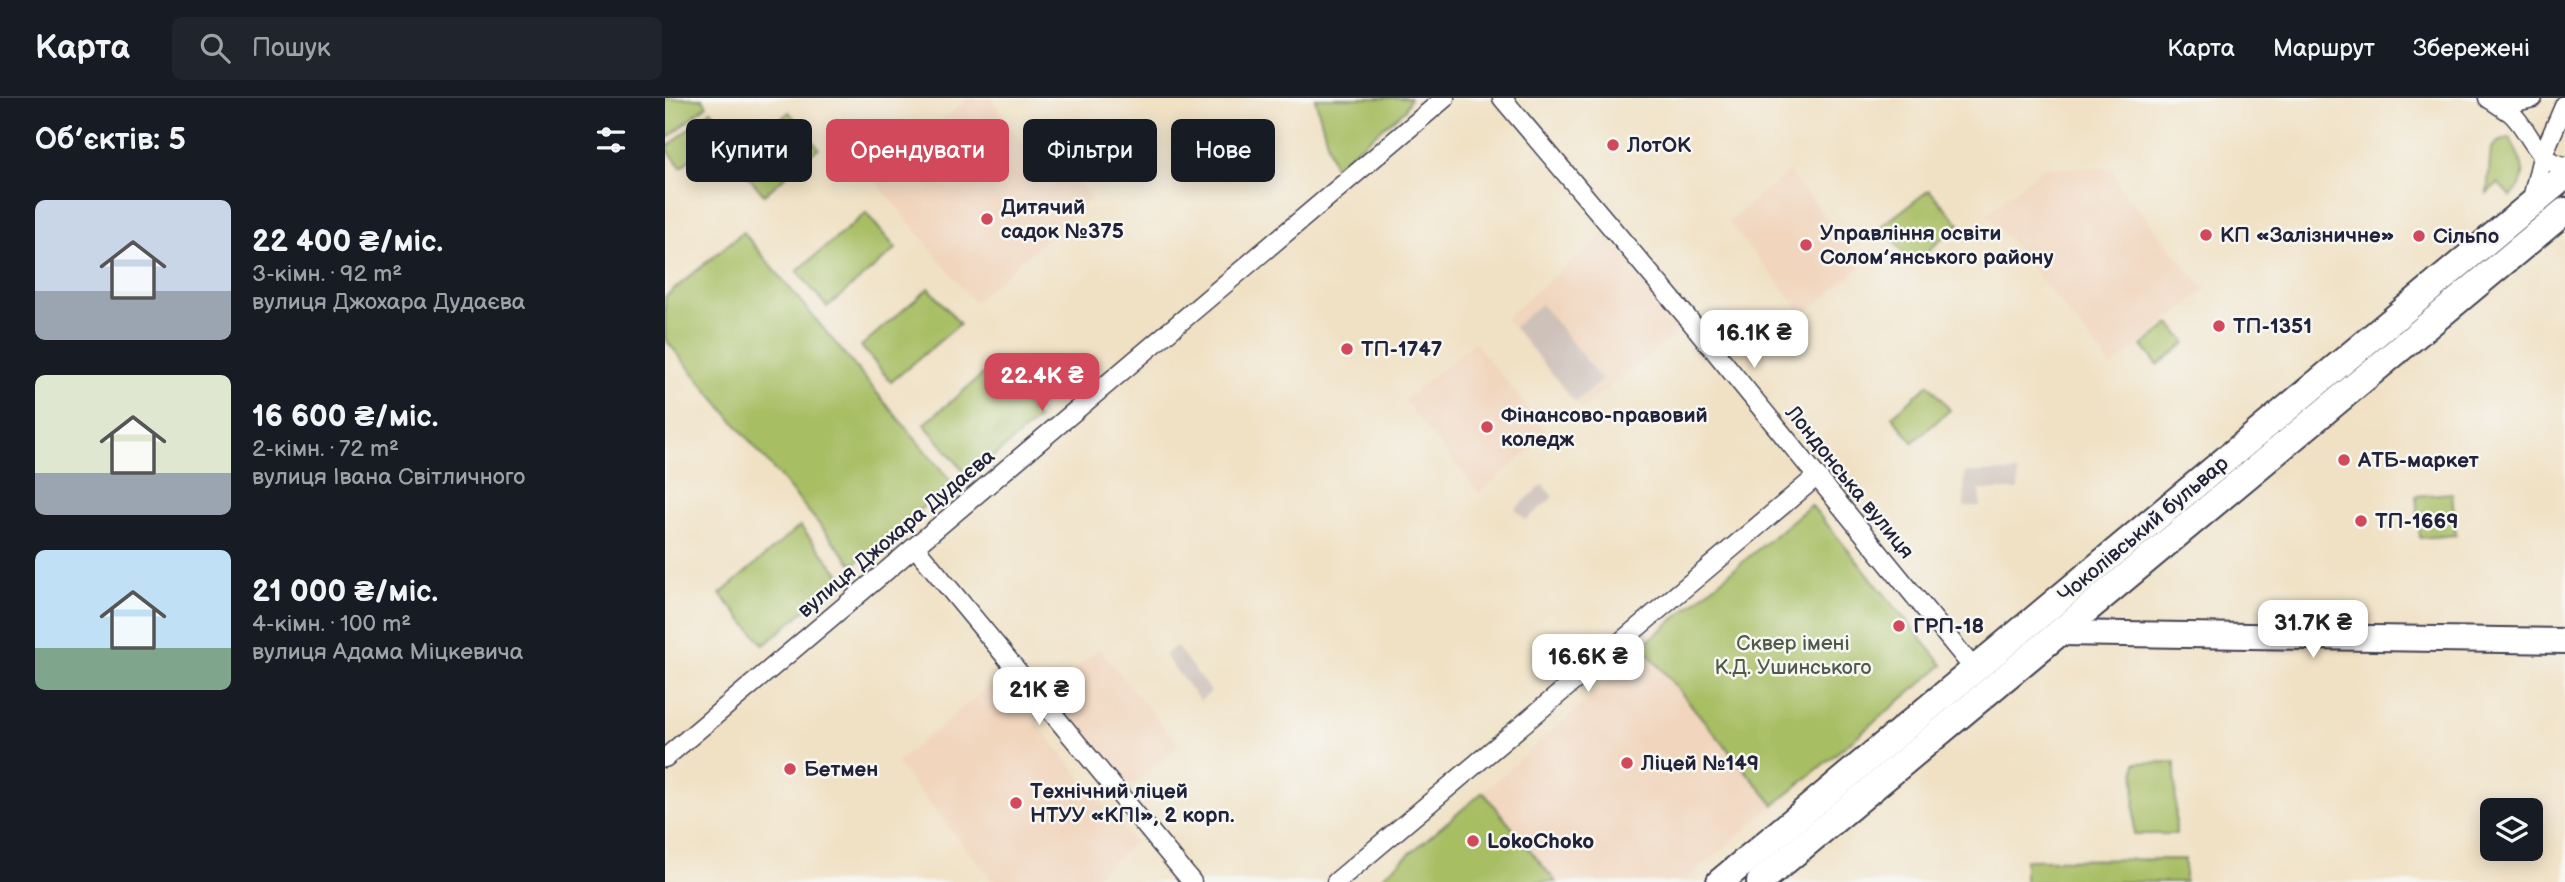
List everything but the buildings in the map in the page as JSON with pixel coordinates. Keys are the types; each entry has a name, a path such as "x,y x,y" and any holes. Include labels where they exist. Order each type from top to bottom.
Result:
{"main road":[{"name":"Чоколівський бульвар","path":"1720,882 2565,176"},
{"name":"Чоколівський бульвар","path":"1759,882 2552,232 2565,211"}],"street":[{"name":"вулиця Джохара Дудаєва","path":"665,758 1445,98"},
{"name":"Лондонська вулиця","path":"1502,98 1686,316 1975,669"},
{"path":"2488,98 2512,114 2542,157 2565,166"},
{"path":"2500,98 2520,101 2533,98"},
{"path":"2529,208 2542,157 2565,104"},
{"path":"1336,882 1816,477"},
{"path":"915,547 1192,882"},
{"path":"2061,633 2565,641"}],"shaded area":[{"name":"Дитячий садок №375","path":"969,98 991,98 1005,119 944,119"},
{"name":"Дитячий садок №375","path":"1009,124 1023,145 1023,182 1077,182 1091,199 974,302 876,182 1009,182"},
{"path":"2044,167 2113,169 2121,188 2205,290 2112,367 1987,213"},
{"path":"1789,172 1864,264 1804,314 1728,222"},
{"path":"1606,232 1685,327 1581,410 1505,318"},
{"path":"1541,304 1602,380 1575,402 1514,327"},
{"path":"1474,342 1549,434 1479,493 1404,401"},
{"path":"1965,472 2018,472 2018,490 1980,490 1980,507 1964,507"},
{"path":"1543,485 1553,497 1526,520 1515,509"},
{"path":"1176,646 1211,692 1200,701 1164,655"},
{"path":"1099,649 1179,745 1128,789 1047,693"},
{"name":"Ліцей №149","path":"1642,651 1651,657 1774,805 1684,882 1556,882 1483,792"},
{"name":"Технічний ліцей НТУУ «КПІ», 2 корп.","path":"999,678 1135,843 1089,882 994,882 896,763"}],"green space":[{"path":"665,98 702,98 707,105 690,119 686,119 686,122 665,140"},
{"path":"1315,98 1410,98 1405,110 1334,167"},
{"path":"711,110 719,119 700,119"},
{"path":"789,112 795,119 781,119"},
{"path":"686,131 686,163 681,167 666,148"},
{"path":"2510,138 2523,168 2522,182 2511,197 2498,183 2487,193 2491,148"},
{"path":"812,140 819,148 812,153"},
{"path":"753,182 779,182 764,195"},
{"path":"1929,190 1960,224 1912,264 1882,226"},
{"path":"866,213 896,249 827,307 797,271"},
{"path":"743,232 952,483 853,565 665,339 665,297"},
{"path":"929,288 960,324 891,382 861,346"},
{"path":"2170,324 2186,343 2158,365 2142,346"},
{"path":"993,366 1038,419 969,477 924,424"},
{"path":"1929,384 1950,410 1913,442 1892,416"},
{"path":"2452,493 2456,535 2420,538 2416,496"},
{"name":"Сквер імені К.Д. Ушинського","path":"1811,505 1943,665 1774,805 1642,646"},
{"path":"800,526 843,578 764,645 720,594"},
{"path":"2175,762 2176,834 2134,834 2135,763"},
{"name":"LokoChoko","path":"1483,792 1556,882 1376,882"},
{"path":"2185,859 2185,882 2025,882 2025,860"}],"place":[{"name":"ЛотОК","path":"1613,145"},
{"name":"Дитячий садок №375","path":"987,219"},
{"name":"КП «Залізничне»","path":"2206,235"},
{"name":"Сільпо","path":"2419,236"},
{"name":"Управління освіти Солом’янського району","path":"1806,245"},
{"name":"ТП-1351","path":"2219,326"},
{"name":"ТП-1747","path":"1347,349"},
{"name":"Фінансово-правовий коледж","path":"1487,427"},
{"name":"АТБ-маркет","path":"2344,460"},
{"name":"ТП-1669","path":"2361,521"},
{"name":"ГРП-18","path":"1899,626"},
{"name":"Ліцей №149","path":"1627,763"},
{"name":"Бетмен","path":"790,769"},
{"name":"Технічний ліцей НТУУ «КПІ», 2 корп.","path":"1016,803"},
{"name":"LokoChoko","path":"1473,841"}]}
